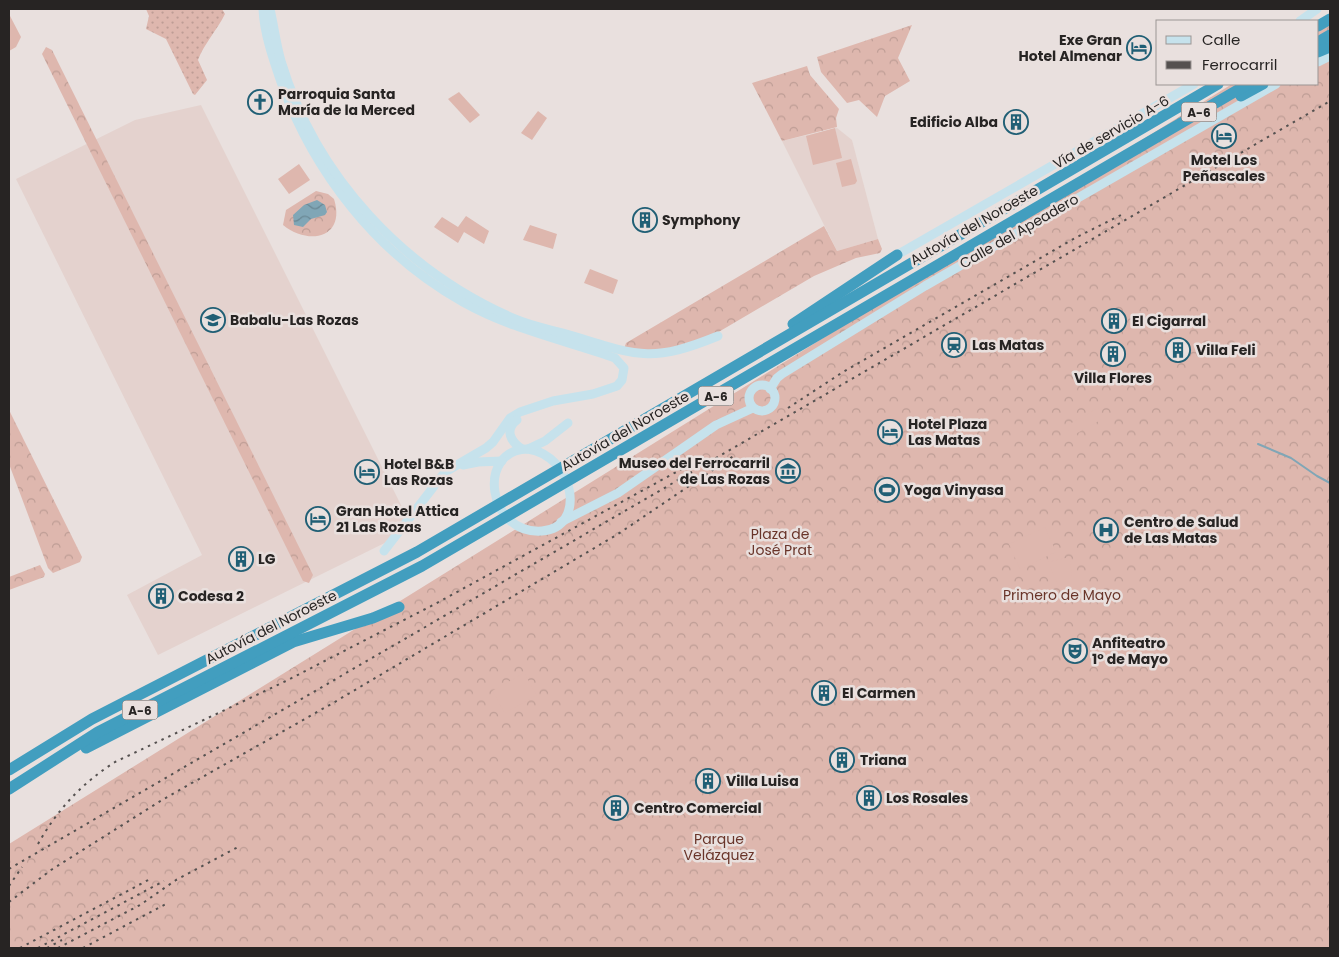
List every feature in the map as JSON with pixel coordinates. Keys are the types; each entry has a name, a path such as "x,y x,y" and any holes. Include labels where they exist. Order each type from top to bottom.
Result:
{"highway":[{"path":"1319,25 1330,19"},
{"path":"1319,41 1330,35"},
{"name":"Autovía del Noroeste","path":"9,770 92,718 417,552 1216,85"},
{"name":"Autovía del Noroeste","path":"9,789 98,732 422,566 833,328 919,275 1246,85"},
{"path":"1149,140 1261,85"},
{"path":"603,444 683,389 794,323 898,256"},
{"path":"9,796 100,740 293,642 399,607"},
{"path":"9,762 63,728 92,718"}],"street":[{"path":"263,9 274,64 290,107 323,168 354,212 413,268 462,302 513,325 571,340 650,355 689,348 718,336"},
{"path":"270,9 281,62 298,107 324,157 363,210 417,261 460,291 516,319 615,358 624,368 622,380 607,390 539,405 510,418 497,437 486,448 452,468 437,481 384,551"},
{"path":"1301,20 1317,9"},
{"name":"Vía de servicio A-6","path":"898,256 1192,85"},
{"name":"Calle del Apeadero","path":"770,389 772,383 782,374 924,286 1274,85"},
{"path":"561,522 570,501 566,478 561,468 544,453 525,450 511,439 510,432 513,423 520,417 554,404 616,390 626,381 628,375 626,361 620,355 607,348"},
{"path":"765,386 770,389 774,398 770,408 759,411 751,405 750,391 754,387 765,386"},
{"path":"539,405 510,422 506,432 509,446 505,458 496,471 494,482 497,504 511,522 531,532 554,528 561,522 618,493 716,425 751,405"},
{"path":"570,501 579,507 585,507 599,500 751,405"},
{"path":"452,468 505,458 545,441 568,423"}],"shaded area":[{"path":"201,105 413,529 158,655 127,595 202,555 16,179 135,120"},
{"path":"837,128 852,140 878,239 837,251 782,141"}],"green space":[{"path":"146,9 222,9 225,14 198,60 207,80 195,95 166,39 146,29 149,16"},
{"path":"9,14 21,37 16,47 9,51"},
{"path":"1330,23 1330,948 9,948 9,844 1230,85 1319,85 1319,30"},
{"path":"912,25 898,58 910,81 885,96 877,117 859,100 847,103 821,72 817,57"},
{"path":"46,47 52,50 313,575 309,583 303,581 42,54"},
{"path":"807,66 810,75 839,109 836,118 837,127 782,141 752,83"},
{"path":"459,92 480,115 470,123 448,99"},
{"path":"538,111 547,118 532,140 521,133"},
{"path":"835,128 842,158 813,165 806,136"},
{"path":"851,159 857,181 855,184 842,187 836,163"},
{"path":"299,164 310,180 289,194 278,179"},
{"path":"316,191 328,194 334,199 335,222 330,230 323,235 304,235 293,232 283,225 286,210"},
{"path":"466,216 489,231 484,244 464,232 458,243 434,227 442,217 458,227"},
{"path":"530,225 557,234 553,249 523,240"},
{"path":"824,226 837,251 878,239 882,249 880,253 856,258 814,276 710,337 662,353 624,349 626,343"},
{"path":"590,269 618,280 613,294 584,283"},
{"path":"1098,408 1104,418 1072,436 1066,426"},
{"path":"9,410 82,557 80,562 53,573 48,568 9,464"},
{"path":"1045,527 1056,552 1020,569 1009,544"},
{"path":"1066,558 1070,561 1072,576 1085,589 1084,595 1076,599 1069,593 1061,592 1048,562"},
{"path":"40,565 45,574 44,577 9,590 9,577"},
{"path":"524,673 537,695 505,713 492,691"},
{"name":"Parque Velázquez","path":"705,829 740,841 734,858 699,847"}],"water":[{"path":"317,200 325,205 327,212 325,215 311,219 303,227 294,225 293,215 304,205"}],"waterway":[{"path":"1258,444 1291,458 1330,483"}],"railway":[{"path":"9,869 1330,101"},
{"path":"788,408 843,372 1075,238 1121,215"},
{"path":"9,902 51,870 162,800 333,703 618,534 735,455"},
{"path":"38,844 53,820 71,798 115,762 286,681 435,604 700,459"},
{"path":"58,948 140,905 176,880 238,847"},
{"path":"9,886 22,867"},
{"path":"20,948 152,878"},
{"path":"38,948 164,881"},
{"path":"83,948 166,904"},
{"path":"47,948 62,940"}],"place":[{"name":"Exe Gran Hotel Almenar","path":"1139,48"},
{"name":"Parroquia Santa María de la Merced","path":"260,102"},
{"name":"Edificio Alba","path":"1016,122"},
{"name":"Motel Los Peñascales","path":"1224,136"},
{"name":"Symphony","path":"645,220"},
{"name":"Babalu-Las Rozas","path":"213,320"},
{"name":"El Cigarral","path":"1114,321"},
{"name":"Las Matas","path":"954,345"},
{"name":"Villa Feli","path":"1178,350"},
{"name":"Villa Flores","path":"1113,354"},
{"name":"Hotel Plaza Las Matas","path":"890,432"},
{"name":"Museo del Ferrocarril de Las Rozas","path":"788,471"},
{"name":"Hotel B&B Las Rozas","path":"367,472"},
{"name":"Yoga Vinyasa","path":"887,490"},
{"name":"Gran Hotel Attica 21 Las Rozas","path":"318,519"},
{"name":"Centro de Salud de Las Matas","path":"1106,530"},
{"name":"LG","path":"241,559"},
{"name":"Codesa 2","path":"161,596"},
{"name":"Anfiteatro 1° de Mayo","path":"1075,651"},
{"name":"El Carmen","path":"824,693"},
{"name":"Triana","path":"842,760"},
{"name":"Villa Luisa","path":"708,781"},
{"name":"Los Rosales","path":"869,798"},
{"name":"Centro Comercial","path":"616,808"}],"park label":[{"name":"Plaza de José Prat","path":"780,542"},
{"name":"Primero de Mayo","path":"1062,595"}]}
